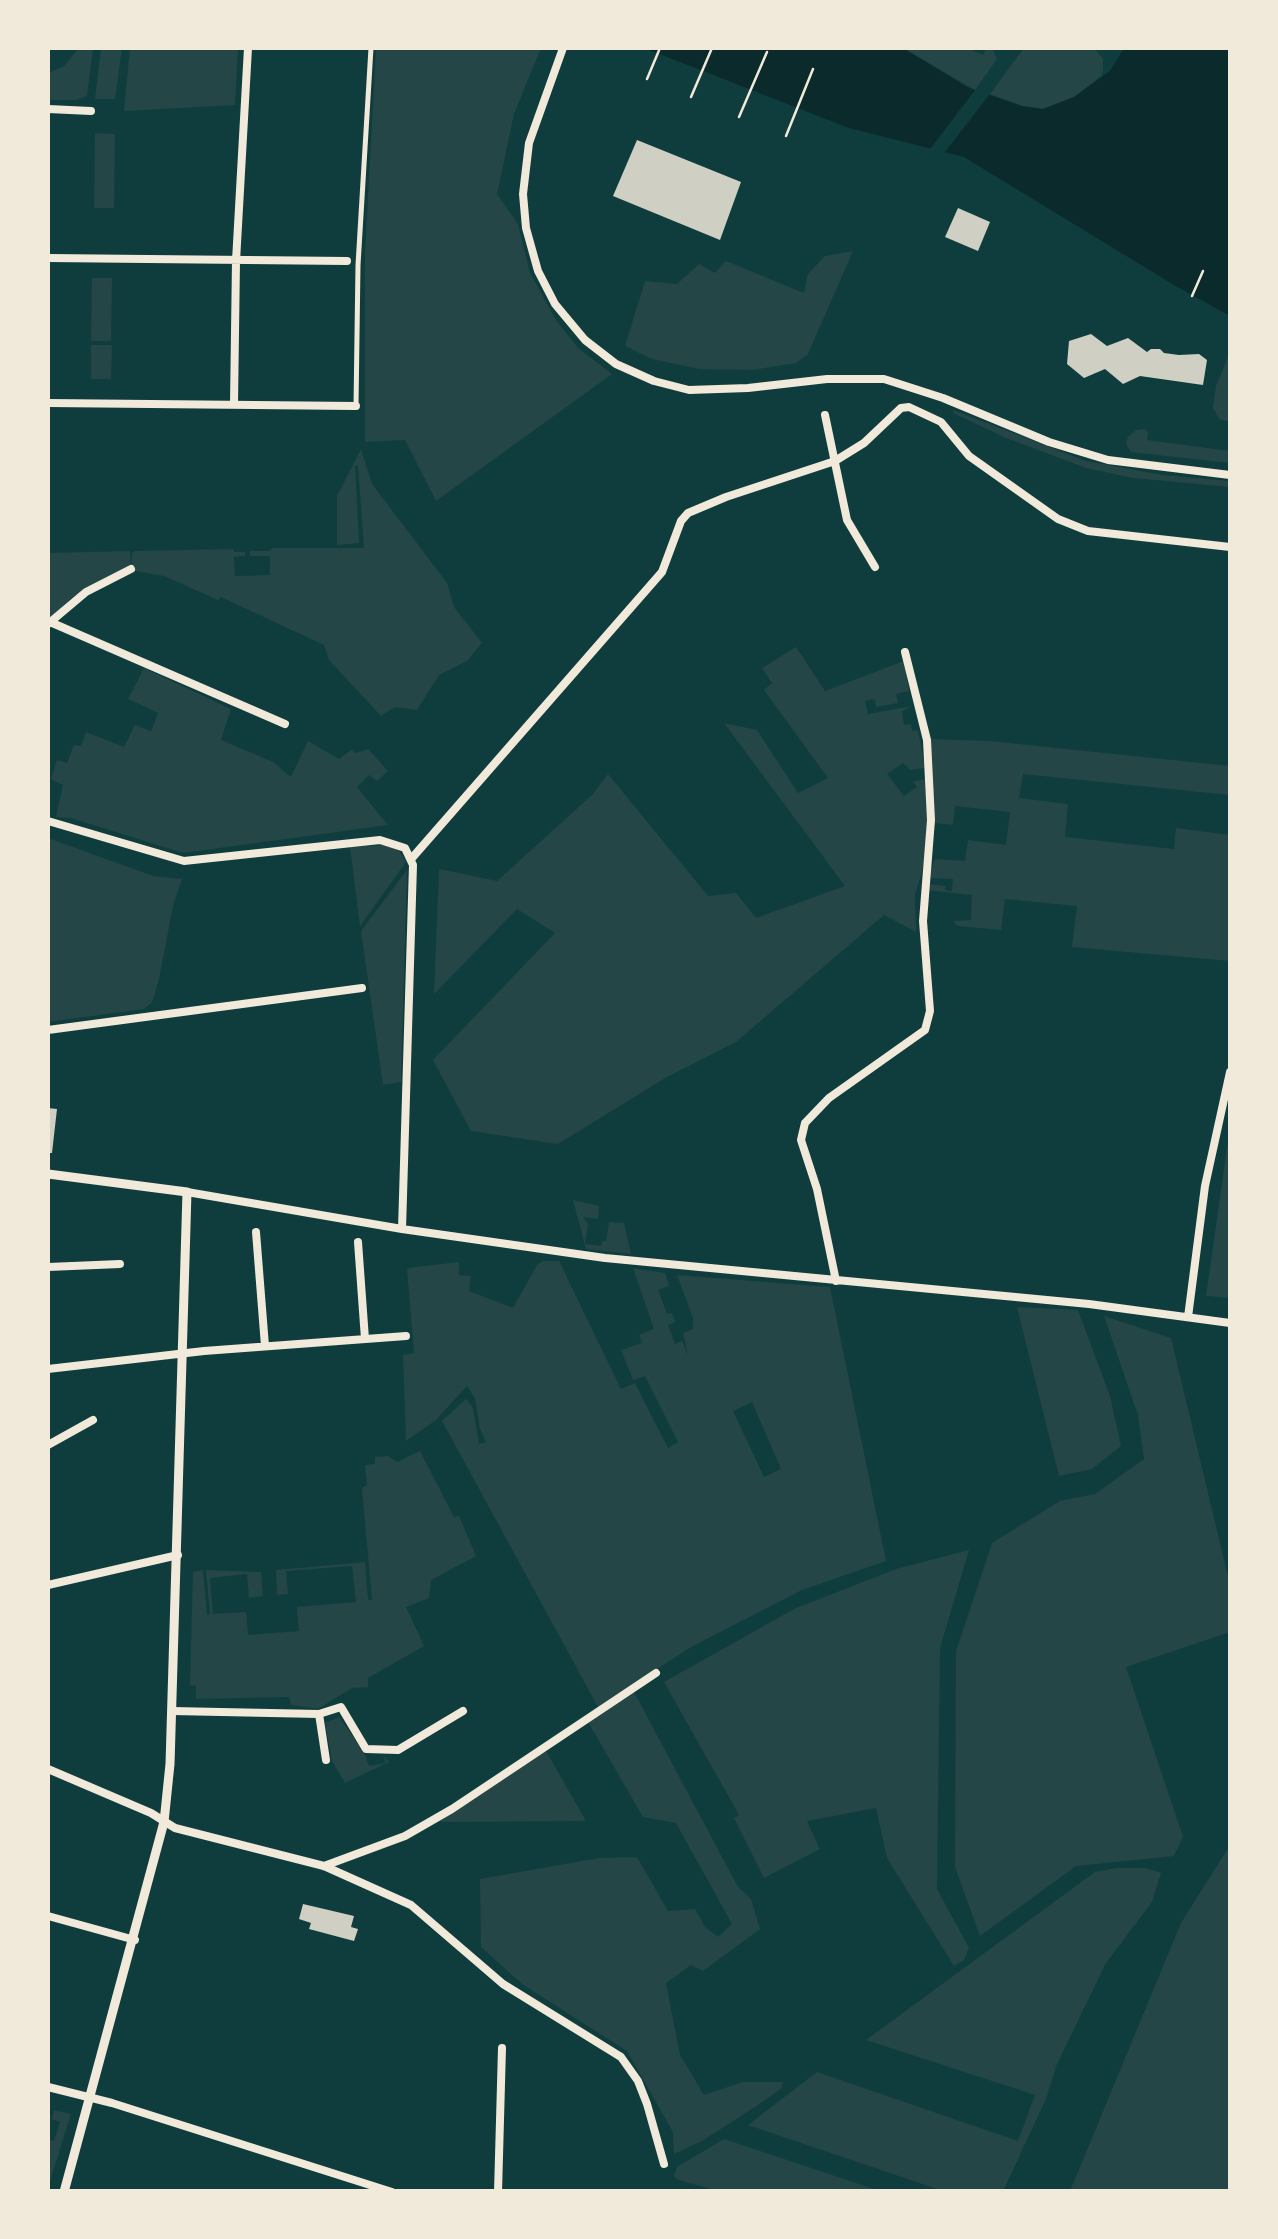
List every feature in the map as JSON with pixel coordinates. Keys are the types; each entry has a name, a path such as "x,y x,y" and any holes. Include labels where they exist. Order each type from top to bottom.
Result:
{"street":[{"path":"234,404 236,261 248,48"},
{"path":"48,402 356,406 358,265 371,48"},
{"path":"564,48 535,119 523,194 526,228 538,270 555,304 585,340 616,364 667,386 700,390 827,378 884,379 1049,442 1108,460 1230,475"},
{"path":"48,109 91,111"},
{"path":"48,258 347,261"},
{"path":"402,1228 412,858 662,572 681,521 688,513 835,461 864,444 894,411 909,406 941,422 969,456 1058,519 1088,531 1230,546"},
{"path":"826,415 847,520 875,567"},
{"path":"131,569 86,592 48,624 285,724"},
{"path":"836,1281 817,1189 801,1140 805,1123 829,1098 925,1030 930,1011 923,921 931,820 927,740 906,652"},
{"path":"48,821 184,861 380,840 399,844 412,858"},
{"path":"48,1030 362,988"},
{"path":"1188,1316 1205,1186 1230,1072"},
{"path":"48,1174 606,1258 1230,1322"},
{"path":"64,2192 164,1822 178,1554 187,1192"},
{"path":"256,1232 265,1346"},
{"path":"358,1242 364,1339"},
{"path":"48,1267 120,1264"},
{"path":"48,1369 406,1336"},
{"path":"48,1444 93,1420"},
{"path":"48,1585 178,1554"},
{"path":"324,1866 405,1836 452,1809 656,1673"},
{"path":"172,1711 319,1714 341,1707 366,1749 381,1750 398,1750 463,1711"},
{"path":"319,1714 326,1760"},
{"path":"48,1769 151,1813 175,1828 324,1866 411,1905 504,1984 621,2057 648,2104 664,2164"},
{"path":"48,1916 134,1940"},
{"path":"498,2192 502,2048"},
{"path":"48,2086 392,2192"}],"path":[{"path":"647,79 660,48"},
{"path":"691,97 712,48"},
{"path":"739,117 767,52"},
{"path":"786,136 813,70"},
{"path":"1192,296 1203,271"}],"shaded area":[{"path":"93,48 87,96 48,100 48,73 64,66 77,50"},
{"path":"101,48 122,48 115,99 95,99"},
{"path":"130,48 238,48 235,105 124,111"},
{"path":"376,48 541,48 514,114 497,194 518,224 530,273 556,320 578,348 612,374 436,501 405,440 365,442 365,253"},
{"path":"644,48 903,48 969,88 1043,109 1074,97 1110,71 1124,48 1230,48 1230,316 964,157 849,128"},
{"path":"903,48 967,48 983,55 987,48 992,48 997,59 975,90"},
{"path":"1024,48 1094,48 1103,59 1103,71 1074,97 1043,109 990,94"},
{"path":"95,133 115,134 114,208 94,208"},
{"path":"853,251 808,354 796,363 752,370 699,369 652,359 625,346 645,281 677,284 699,264 715,273 726,261 804,293 808,274 825,256"},
{"path":"92,278 112,278 111,341 91,341"},
{"path":"91,345 112,345 111,379 91,379"},
{"path":"1230,352 1230,422 1219,419 1213,408 1216,386"},
{"path":"953,410 1086,461 1163,475 1230,481 1230,487 1133,478 1086,468 1006,438"},
{"path":"1144,429 1148,432 1147,440 1230,451 1230,463 1131,452 1126,444 1128,437"},
{"path":"361,449 372,484 447,583 454,607 482,643 467,661 439,675 417,710 395,707 381,716 329,660 324,645 221,597 218,600 164,576 136,571 126,575 132,569 132,553 136,551 245,552 245,556 234,557 235,576 270,575 270,556 250,556 250,551 364,548 355,465 359,543 337,545 337,496"},
{"path":"130,551 131,567 73,597 48,620 48,553"},
{"path":"796,647 825,691 904,661 909,691 896,694 898,703 876,707 875,699 865,701 868,714 913,706 902,711 904,725 911,724 912,731 918,730 925,768 910,770 903,763 887,774 904,796 917,787 913,782 925,779 928,828 915,894 916,932 884,915 736,1042 665,1078 558,1144 471,1131 433,1060 555,933 517,909 434,994 439,869 497,881 592,795 608,774 708,896 736,893 756,918 845,886 724,723 757,730 798,793 828,778 764,690 772,683 762,668"},
{"path":"144,668 231,709 221,740 273,762 291,777 308,741 339,759 351,750 356,753 368,749 388,771 377,781 369,775 357,787 388,825 183,853 71,818 56,817 63,785 51,779 57,760 67,763 74,745 81,746 86,732 124,747 135,725 151,731 158,713 128,699"},
{"path":"929,739 989,741 1230,766 1230,795 1023,774 1019,798 1068,804 1065,837 1174,849 1176,828 1230,835 1230,961 1072,947 1077,906 1005,899 1001,930 957,926 953,921 971,920 972,895 926,890 927,884 952,891 953,879 928,878 935,859 965,861 968,840 1006,845 1010,812 955,806 953,825 935,823"},
{"path":"48,838 153,876 182,879 159,979 152,1002 144,1009 48,1022"},
{"path":"387,845 399,851 406,862 360,926 350,847"},
{"path":"407,870 401,1082 383,1085 361,931"},
{"path":"1230,1126 1230,1298 1206,1296"},
{"path":"573,1200 599,1206 598,1219 583,1217 588,1224 585,1244 601,1246 606,1241 609,1222 624,1223 631,1254 586,1249"},
{"path":"559,1261 621,1389 635,1383 668,1448 678,1442 645,1376 633,1380 621,1350 642,1343 639,1335 654,1329 633,1268 665,1273 669,1286 658,1290 667,1314 672,1313 675,1322 668,1325 675,1344 682,1341 688,1355 683,1333 693,1329 693,1318 677,1275 830,1287 886,1561 802,1590 691,1647 598,1707 442,1421 466,1399 473,1408 479,1444 486,1442 475,1398 467,1386 436,1420 406,1441 403,1355 414,1353 407,1268 459,1262 459,1275 471,1276 469,1291 513,1308 537,1265","holes":["752,1402 781,1469 764,1477 733,1411"]},
{"path":"1017,1307 1078,1310 1110,1396 1121,1446 1092,1469 1059,1476"},
{"path":"1104,1316 1171,1338 1230,1585 1230,1632 1126,1667 1183,1837 1174,1856 1076,1866 980,1936 955,1867 956,1651 992,1543 1060,1501 1095,1494 1144,1459 1138,1415"},
{"path":"420,1451 454,1517 459,1516 476,1556 431,1580 429,1598 406,1607 424,1646 368,1678 368,1687 352,1688 318,1709 291,1705 289,1697 196,1699 196,1686 190,1685 193,1572 203,1570 207,1615 210,1614 206,1570 261,1572 263,1596 249,1598 247,1574 210,1578 213,1614 246,1612 248,1635 299,1631 297,1607 356,1602 352,1566 286,1571 288,1594 277,1595 276,1570 365,1562 368,1600 372,1600 362,1488 367,1485 365,1465 375,1464 375,1457 388,1456 397,1462"},
{"path":"969,1550 940,1648 937,1889 969,1948 964,1960 954,1966 887,1858 876,1808 807,1821 820,1849 764,1878 734,1818 739,1815 664,1682 794,1609 896,1569"},
{"path":"634,1692 738,1887 751,1899 760,1929 703,1971 691,1965 666,1983 680,2055 704,2095 743,2082 783,2082 782,2088 758,2105 674,2154 673,2132 627,2051 522,1984 481,1947 480,1879 599,1858 637,1857 668,1911 695,1909 705,1927 718,1937 732,1924 676,1823 643,1817 588,1722"},
{"path":"339,1717 364,1752 369,1766 385,1763 384,1756 389,1762 345,1783 332,1761 325,1723"},
{"path":"546,1751 586,1821 439,1822 524,1764"},
{"path":"1230,1845 1230,2191 1070,2191 1181,1923"},
{"path":"1146,1868 1161,1873 1152,1902 1106,1963 1057,2064 1046,2099 1003,2191 943,2191 748,2125 817,2072 1018,2141 1035,2095 866,2040 1095,1872"},
{"path":"54,2110 71,2114 49,2184 48,2140 54,2141 60,2122 52,2119"},
{"path":"724,2139 880,2191 723,2192 674,2176 677,2167"}],"pier":[{"path":"979,85 993,90 941,157 927,153"}],"building":[{"path":"637,140 741,182 720,240 613,196"},
{"path":"958,208 990,222 978,251 945,237"},
{"path":"1091,334 1107,346 1128,338 1147,352 1160,349 1179,355 1199,354 1207,360 1203,385 1140,376 1123,384 1105,369 1084,378 1067,364 1069,341"},
{"path":"48,1108 57,1109 52,1153 48,1153"},
{"path":"303,1904 354,1916 351,1927 358,1929 354,1941 309,1929 311,1923 299,1919"}]}
